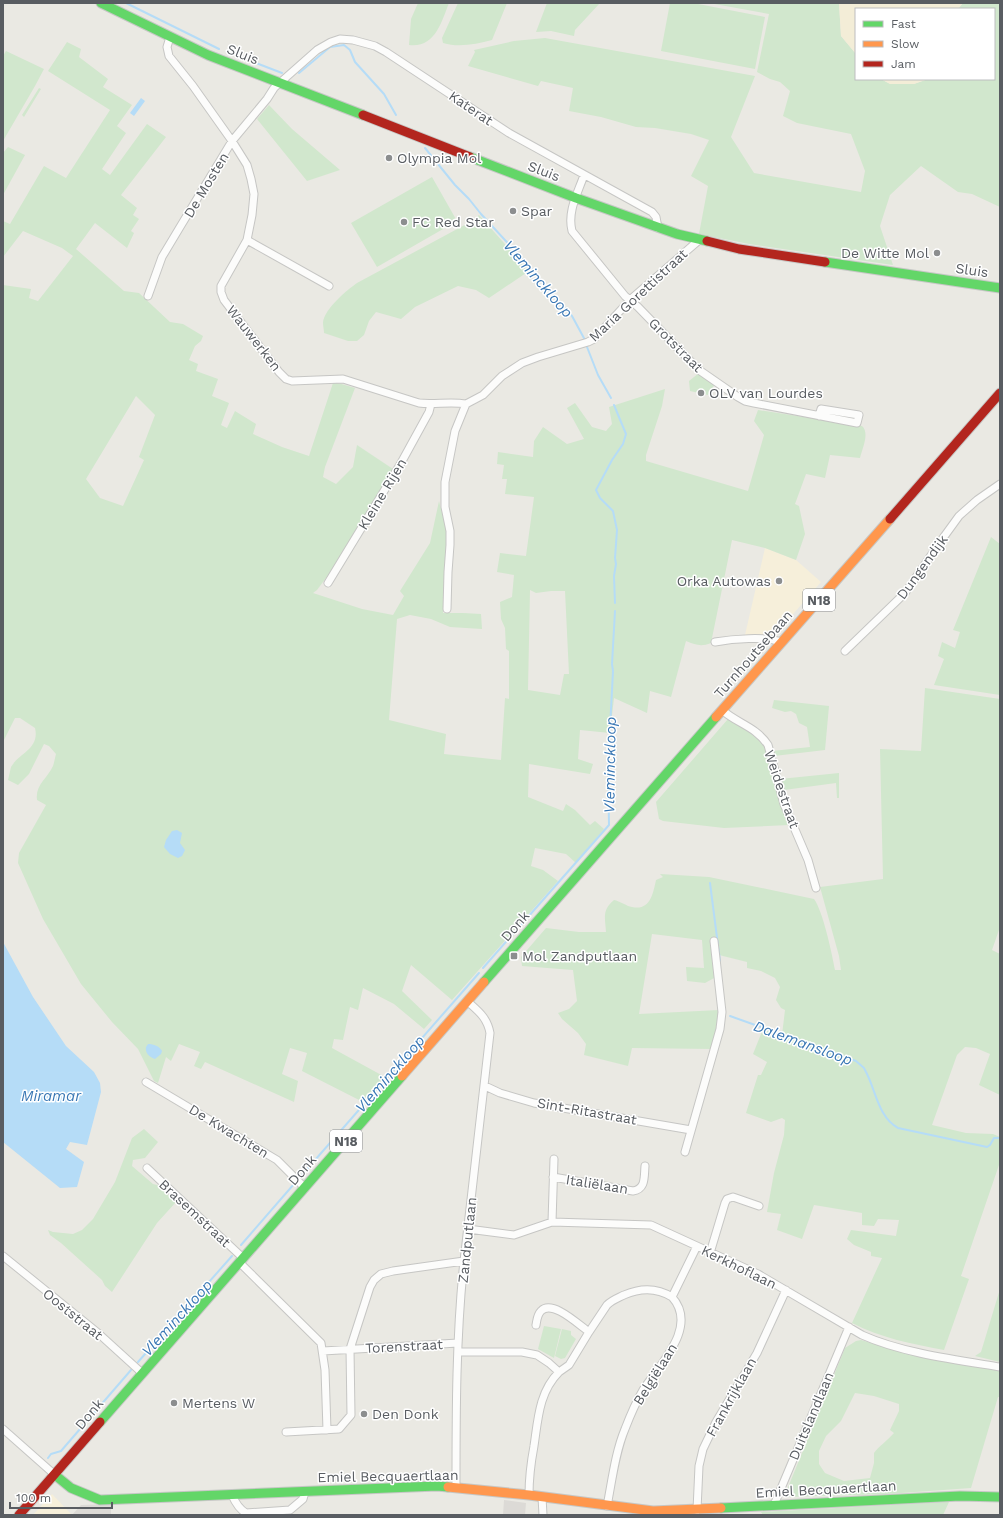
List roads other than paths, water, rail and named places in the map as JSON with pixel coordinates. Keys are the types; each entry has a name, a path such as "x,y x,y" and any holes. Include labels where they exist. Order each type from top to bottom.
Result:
{"street":[{"name":"Sluis","path":"101,3 208,55 576,198 658,228 698,240 739,249 1000,288"},
{"name":"Wauwerken","path":"170,37 167,48 169,56 193,86 232,141 247,165 251,178 253,189 252,215 247,240 221,286 221,292 224,300 286,379 292,381 343,379 419,403 466,404"},
{"name":"Katerat","path":"279,83 317,50 331,42 340,39 353,40 369,44 386,52 509,133 652,212 656,217 658,228"},
{"name":"De Mosten","path":"148,296 162,257 232,141 279,83"},
{"name":"Grotstraat","path":"584,175 571,213 570,222 572,231 615,285 699,370 745,401 819,416 857,423 859,415 821,409 819,416"},
{"path":"247,240 329,286"},
{"name":"Maria Gorettistraat","path":"466,404 483,395 502,376 522,363 588,342 594,338 630,300 698,240"},
{"name":"Turnhoutsebaan","path":"638,807 1000,393"},
{"name":"Kleine Rijen","path":"328,583 401,463 426,418 431,404"},
{"path":"447,609 450,531 445,507 445,482 455,431 466,404"},
{"name":"Dungendijk","path":"845,651 905,593 960,516 977,500 1000,484"},
{"path":"715,642 728,640 774,639 781,642"},
{"name":"Weidestraat","path":"722,710 729,717 755,730 768,745 784,804 808,860 816,888"},
{"name":"Donk","path":"19,1515 638,807"},
{"path":"685,1152 720,1029 722,1012 714,941"},
{"name":"Zandputlaan","path":"456,1488 458,1343 464,1261 490,1033 488,1023 468,1001"},
{"name":"De Kwachten","path":"146,1082 277,1160 305,1188"},
{"name":"Sint-Ritastraat","path":"485,1086 500,1093 534,1102 691,1130"},
{"name":"Italiëlaan","path":"552,1222 554,1159"},
{"name":"Italiëlaan","path":"553,1177 633,1191 638,1190 644,1182 645,1166"},
{"name":"Brasemstraat","path":"147,1168 241,1260 317,1338 321,1343 323,1351"},
{"path":"710,1253 725,1203 728,1199 733,1197 759,1206"},
{"name":"Kerkhoflaan","path":"468,1229 514,1235 552,1222 651,1225 661,1228 752,1272 874,1340 898,1347 1000,1368"},
{"path":"529,1495 530,1476 539,1409 550,1382 559,1372 569,1365 589,1332 611,1301 640,1289 660,1291 672,1297 697,1246"},
{"name":"Ooststraat","path":"3,1256 98,1333 142,1373"},
{"path":"286,1432 339,1429 351,1415 350,1349 370,1286 381,1274 464,1261"},
{"name":"Frankrijklaan","path":"697,1510 699,1466 703,1448 716,1422 756,1353 786,1290"},
{"name":"Belgiëlaan","path":"608,1506 618,1452 624,1430 642,1392 677,1340 681,1313 676,1301 672,1297"},
{"path":"536,1325 540,1312 544,1308 550,1307 563,1313 589,1332"},
{"name":"Duitslandlaan","path":"774,1505 849,1327"},
{"name":"Torenstraat","path":"323,1351 458,1343"},
{"path":"323,1351 327,1430"},
{"path":"458,1352 522,1352 537,1354 549,1362 559,1372"},
{"path":"3,1429 55,1475"},
{"name":"Emiel Becquaertlaan","path":"55,1475 71,1489 100,1500 437,1486 529,1495 653,1513 774,1505 960,1496 1000,1497"},
{"name":"Emiel Becquaertlaan","path":"232,1495 242,1511 246,1513 290,1510 303,1499 305,1492"},
{"path":"542,1497 543,1515"}],"water":[{"path":"141,98 145,101 134,116 130,113"},
{"path":"177,830 182,833 180,843 185,850 182,856 178,858 170,854 164,847 166,840 172,831"},
{"name":"Miramar","path":"3,942 33,997 66,1046 94,1072 100,1083 101,1092 87,1145 70,1142 66,1149 84,1162 77,1187 60,1188 3,1142"},
{"path":"148,1044 156,1046 162,1051 161,1054 155,1059 147,1053 146,1047"}],"waterway":[{"name":"Vleminckloop","path":"126,3 219,49"},
{"name":"Vleminckloop","path":"299,73 330,47 344,45 350,50 355,62 384,94 396,115"},
{"name":"Vleminckloop","path":"256,63 282,73"},
{"name":"Vleminckloop","path":"425,148 455,185 537,275 546,288 572,316 585,340"},
{"name":"Vleminckloop","path":"587,347 598,375 611,398"},
{"name":"Vleminckloop","path":"614,405 626,434 623,444 612,460 596,490 600,498 613,511 617,530 616,564 614,576 615,603"},
{"name":"Vleminckloop","path":"483,968 609,825 608,767 615,611"},
{"name":"Dalemansloop","path":"710,883 720,961"},
{"name":"Vleminckloop","path":"301,1176 479,973"},
{"name":"Dalemansloop","path":"730,1016 856,1061 864,1068 886,1118 898,1128 987,1147 994,1138 1000,1138"},
{"name":"Vleminckloop","path":"241,1245 294,1184"},
{"name":"Vleminckloop","path":"138,1362 232,1256"},
{"name":"Vleminckloop","path":"48,1458 51,1454 61,1451 131,1370"}],"place":[{"name":"Olympia Mol","path":"389,158"},
{"name":"Spar","path":"513,211"},
{"name":"FC Red Star","path":"404,222"},
{"name":"De Witte Mol","path":"937,253"},
{"name":"OLV van Lourdes","path":"701,393"},
{"name":"Orka Autowas","path":"779,581"},
{"name":"Mol Zandputlaan","path":"514,956"},
{"name":"Mertens W","path":"174,1403"},
{"name":"Den Donk","path":"364,1414"}]}
